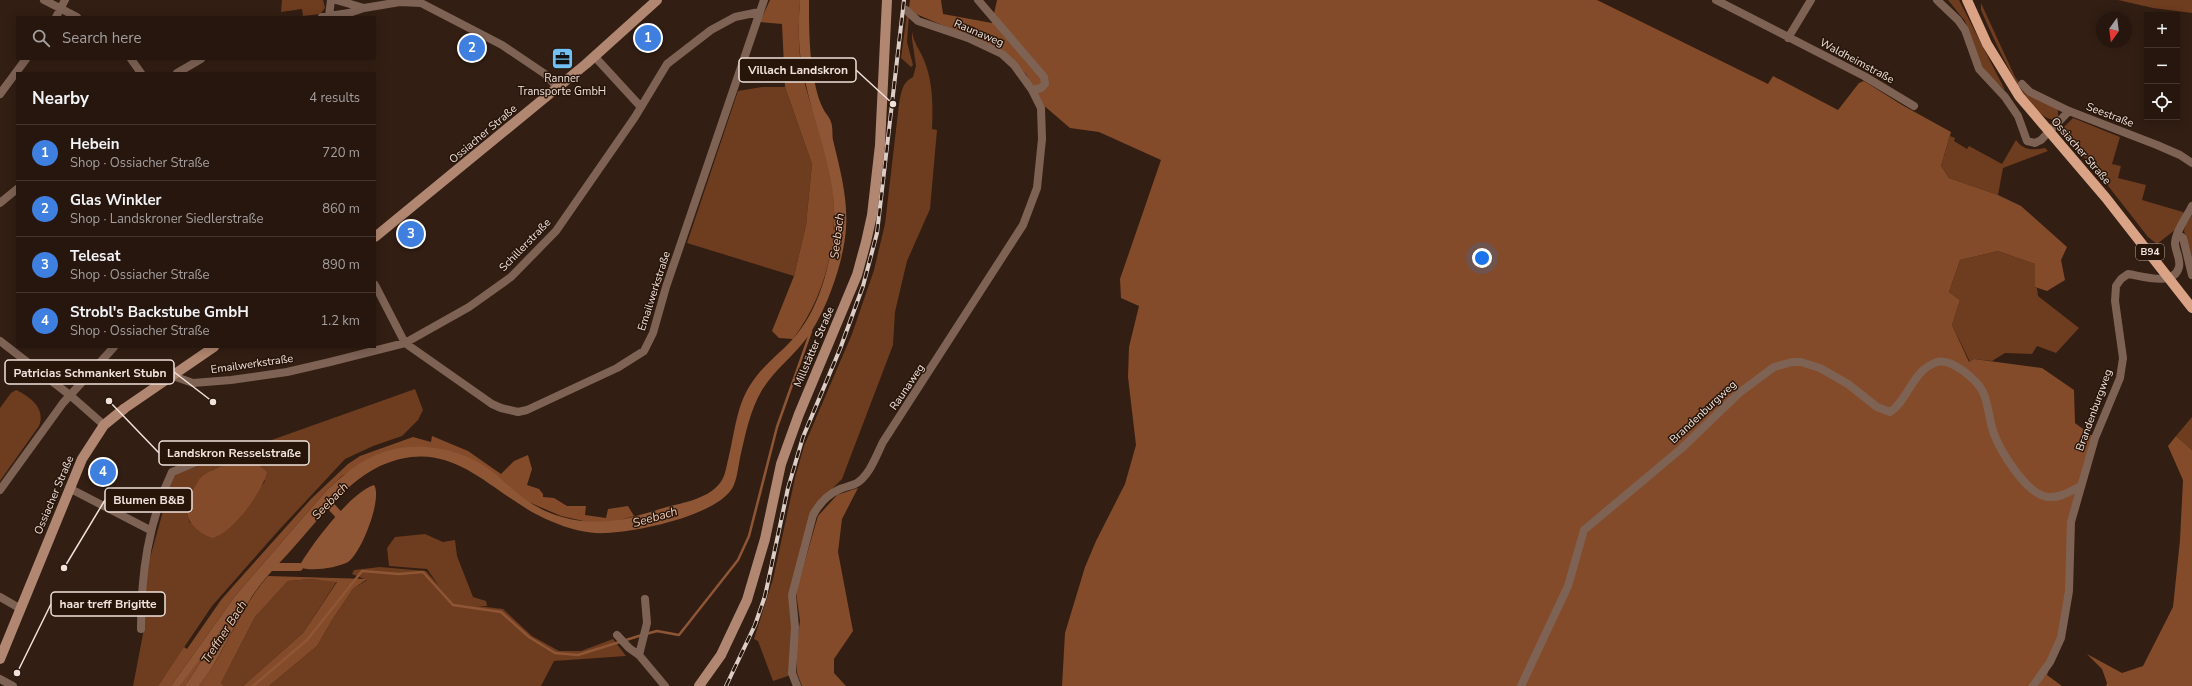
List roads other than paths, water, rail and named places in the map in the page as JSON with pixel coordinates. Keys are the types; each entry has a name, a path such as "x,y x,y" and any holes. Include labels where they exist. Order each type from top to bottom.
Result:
{"main road":[{"name":"Ossiacher Straße","path":"376,236 595,57 657,0"},
{"name":"Millstätter Straße","path":"699,686 721,655 747,600 765,539 781,464 799,414 857,275 872,215 880,146 887,0"},
{"name":"Ossiacher Straße","path":"1967,0 1987,44 2019,96 2170,278 2192,308"},
{"name":"Ossiacher Straße","path":"0,659 68,488 82,458 104,426 124,408 213,348"}],"street":[{"path":"44,0 75,16"},
{"path":"57,16 65,0"},
{"path":"326,16 331,0"},
{"path":"336,0 364,8"},
{"name":"Emailwerkstraße","path":"376,288 405,343 492,404 501,408 518,412 527,410 617,368 644,351 653,333 666,287 764,0"},
{"name":"Raunaweg","path":"978,0 1044,77 1045,84 1041,88 1032,90"},
{"name":"Waldheimstraße","path":"1716,0 1864,76 1914,106"},
{"path":"1788,38 1811,0"},
{"path":"1937,0 1958,20 1965,30 1979,69 2005,97 2018,116 2027,141 2035,143 2050,133 2069,111"},
{"path":"332,16 349,13 364,8 400,2 422,2 502,45 544,74 558,88"},
{"name":"Raunaweg","path":"797,686 792,673 795,627 792,595 813,515 819,505 829,496 840,489 856,484 867,472 883,442 1024,225 1037,188 1042,139 1041,108 1032,90 1014,65 1002,54 968,38 918,21 906,10"},
{"name":"Schillerstraße","path":"405,343 469,307 511,277 556,232 635,118 640,106 667,64 711,30 735,17 759,12"},
{"path":"595,57 640,106"},
{"path":"16,72 25,60"},
{"path":"132,60 140,72"},
{"path":"179,72 200,60"},
{"path":"0,94 16,72"},
{"name":"Seestraße","path":"2022,84 2030,92 2069,111 2158,145 2180,155 2192,163"},
{"path":"0,202 16,190"},
{"path":"2170,278 2179,268 2179,256 2175,243 2192,206"},
{"path":"2178,234 2183,238 2192,275"},
{"name":"Brandenburgweg","path":"2033,686 2050,662 2061,638 2069,590 2071,522 2079,487 2095,438 2120,378 2123,358 2115,307 2116,286 2121,279 2128,274 2152,278 2170,278"},
{"path":"0,341 71,396 104,426"},
{"name":"Emailwerkstraße","path":"173,376 193,383 231,380 287,372 405,343"},
{"path":"0,490 64,402 113,348"},
{"name":"Brandenburgweg","path":"1520,686 1568,586 1584,530 1682,448 1739,392 1774,367 1792,362 1808,363 1848,384 1878,407 1890,412 1898,407 1908,388 1916,378 1932,365 1938,362 1946,362 1958,366 1983,392 1994,433 2004,456 2032,490 2047,497 2062,496 2079,487"},
{"path":"141,629 141,589 150,530 160,497 172,472 214,455"},
{"path":"68,488 150,530"},
{"path":"0,597 21,609"},
{"path":"639,654 646,628 645,599"},
{"path":"617,635 629,648 639,654 666,686"},
{"path":"0,679 13,686"}],"water":[{"name":"Seebach","path":"800,0 809,0 810,42 813,74 820,102 832,124 833,140 845,195 845,241 834,284 816,324 809,335 767,383 754,406 748,423 734,484 724,497 711,506 694,514 655,526 619,532 592,533 566,527 531,511 472,472 452,462 430,457 407,458 380,466 355,482 333,502 263,581 242,613 213,666 199,686 185,686 224,626 180,686 171,686 235,596 326,491 345,474 365,460 381,453 410,447 425,447 455,452 482,464 518,494 541,509 562,517 588,522 612,521 635,516 684,503 701,497 715,489 723,478 725,472 738,413 745,395 753,380 791,341 808,318 815,305 825,277 831,249 834,214 833,194 830,174 802,67 799,38"},
{"path":"374,485 376,501 373,513 364,538 353,557 348,562 331,568 310,569 299,567 312,546 332,520 355,497 365,489"}],"waterway":[{"path":"646,634 657,631 679,635 738,560 749,536 777,427 811,331"},
{"path":"327,502 338,514"},
{"path":"268,567 299,567"},
{"path":"253,686 307,640 362,571 399,574 423,572 453,605 501,612 529,637 555,653 578,655 642,635"}],"railway":[{"path":"726,686 755,625 765,596 788,488 803,437 840,349 863,286 877,233 904,0"}],"place":[{"name":"Hebein","path":"648,38"},
{"name":"Glas Winkler","path":"472,48"},
{"name":"Ranner Transporte GmbH","path":"562,58"},
{"name":"Villach Landskron","path":"893,104"},
{"name":"Telesat","path":"411,234"},
{"name":"Landskron Resselstraße","path":"109,401"},
{"name":"Patricias Schmankerl Stubn","path":"213,402"},
{"name":"Strobl's Backstube GmbH","path":"103,472"},
{"name":"Blumen B&B","path":"64,568"},
{"name":"haar treff Brigitte","path":"17,673"}],"water label":[{"name":"Treffner Bach","path":"224,632"}]}
